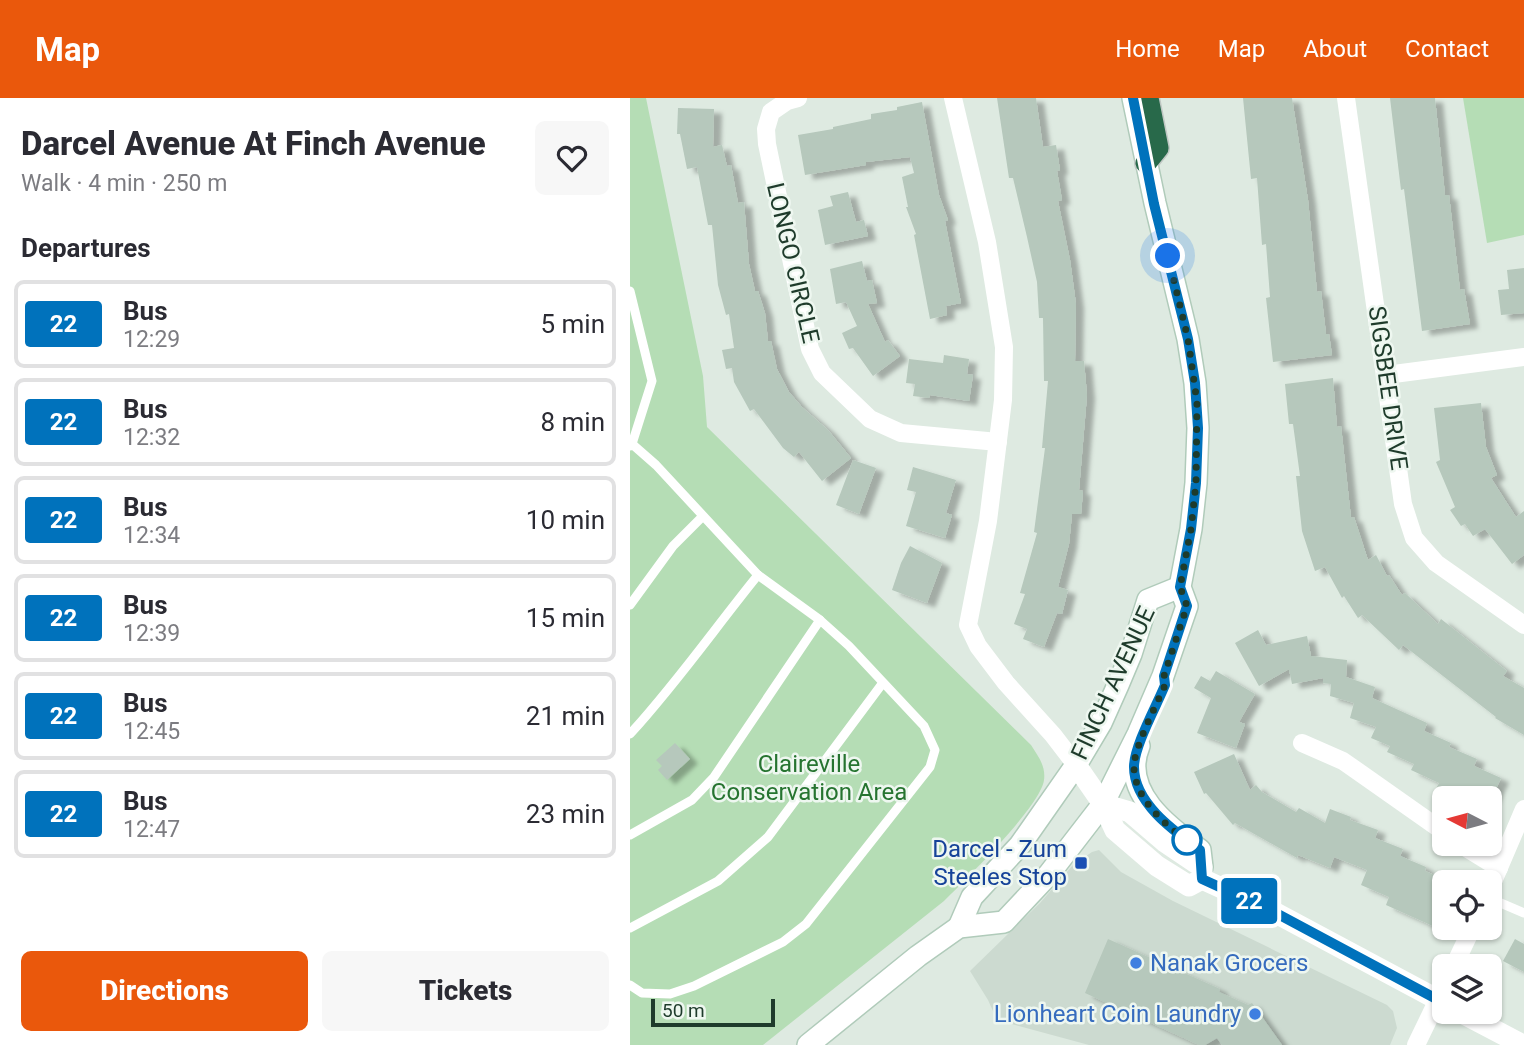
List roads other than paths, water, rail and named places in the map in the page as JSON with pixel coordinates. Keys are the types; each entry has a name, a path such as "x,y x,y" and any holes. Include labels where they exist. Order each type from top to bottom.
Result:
{"highway":[{"path":"1146,163 1158,148 1148,98"}],"main road":[{"name":"FINCH AVENUE","path":"808,1045 918,956 959,927 1004,922 1049,874 1103,804 1164,676 1187,606 1180,587 1196,483 1196,392 1188,339 1133,98"},
{"name":"FINCH AVENUE","path":"959,927 972,897 1020,845 1053,802 1101,723 1135,643 1148,600 1180,587"},
{"path":"1164,676 1165,685 1137,752 1134,768 1138,783 1156,815 1200,850 1202,873"},
{"path":"1076,765 1103,804 1130,812 1202,873 1432,992"},
{"path":"1483,1024 1523,1045"}],"street":[{"name":"LONGO CIRCLE","path":"798,98 771,112 766,129 767,144 810,349 822,373 870,419 901,433 998,442"},
{"path":"953,98 987,242 1004,347 1003,400 988,521 968,625 978,646 1006,683 1076,765"},
{"name":"SIGSBEE DRIVE","path":"1346,98 1403,504 1414,538 1436,563 1524,625"},
{"path":"1386,376 1524,357"},
{"path":"1302,743 1343,761 1432,824"},
{"path":"1480,856 1499,868 1524,809"},
{"path":"1416,1045 1432,1015"}],"lane":[{"path":"630,291 652,381 631,445 656,465 758,575 820,620 849,646 924,726 935,750 930,767 806,924 783,943 694,986 670,994 642,993 630,985"},
{"path":"630,605 673,546 702,517"},
{"path":"630,734 658,703 758,575"},
{"path":"630,835 692,800 714,777 820,620"},
{"path":"630,928 718,881 768,837 882,684"},
{"path":"1502,904 1524,913"}],"place":[{"name":"Darcel - Zum Steeles Stop","path":"1081,863"},
{"name":"Nanak Grocers","path":"1136,963"},
{"name":"Lionheart Coin Laundry","path":"1255,1014"}],"park label":[{"name":"Claireville Conservation Area","path":"809,778"}]}
